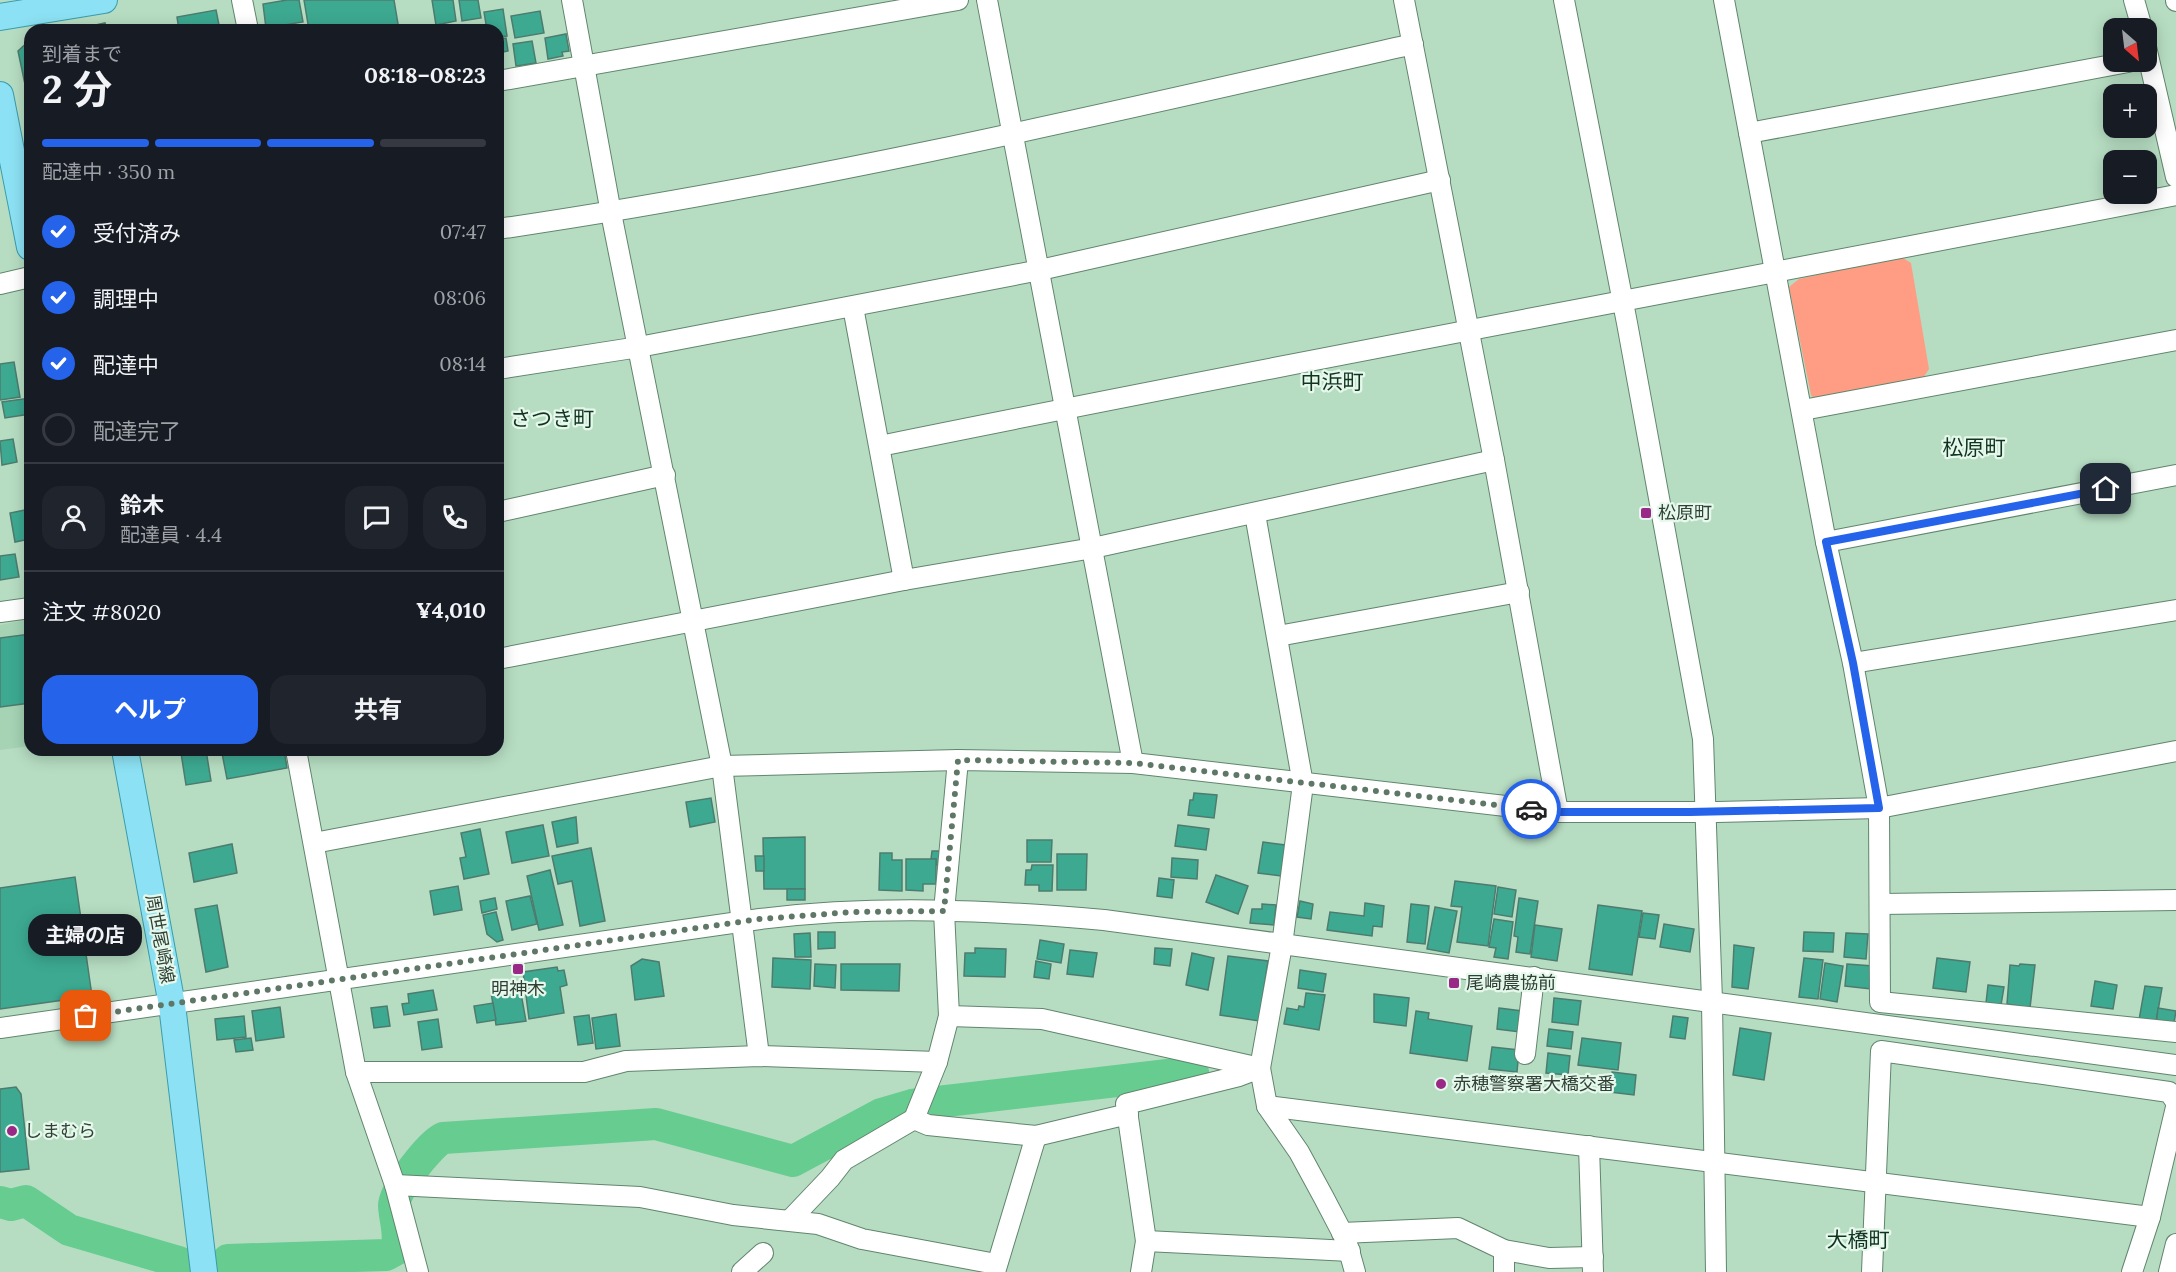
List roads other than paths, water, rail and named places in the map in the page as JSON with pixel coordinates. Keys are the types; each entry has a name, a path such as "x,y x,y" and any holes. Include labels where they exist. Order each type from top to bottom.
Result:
{"main road":[{"path":"0,17 104,0"},
{"path":"0,95 24,217"},
{"name":"周世尾崎線","path":"126,756 172,1005 204,1272"}],"street":[{"path":"242,0 247,24"},
{"path":"572,0 611,213 722,766 759,1056"},
{"path":"504,80 958,0"},
{"path":"987,0 1133,763"},
{"path":"1404,0 1494,460 1558,812"},
{"path":"1564,0 1623,300 1700,717 1708,812 1716,1272"},
{"path":"1724,0 1803,410 1826,542 1853,663 1879,808 1880,1002 2176,1032"},
{"path":"2134,0 2139,18"},
{"path":"504,228 611,213 1011,135 1413,44"},
{"path":"1749,133 2103,67"},
{"path":"2152,72 2176,177"},
{"path":"504,368 639,347 1040,270 1440,180"},
{"path":"880,446 1065,408 2176,195"},
{"path":"0,284 24,278"},
{"path":"853,307 904,580"},
{"path":"1803,410 2176,340"},
{"path":"504,658 904,580 1093,548 1494,460"},
{"path":"504,511 665,475"},
{"path":"1826,542 2176,476"},
{"path":"1255,514 1303,784 1282,945 1260,1068 1267,1106 1299,1152 1346,1242 1355,1272"},
{"path":"1278,636 1519,592"},
{"path":"0,612 24,609"},
{"path":"1853,663 2176,610"},
{"path":"314,843 722,766 958,760 1133,763 1558,812 1708,812 1879,808 2176,751"},
{"path":"297,756 356,1072 394,1185 418,1272"},
{"path":"790,1220 849,1156 914,1119 937,1062 950,1016 944,911 958,760"},
{"path":"1880,904 2176,900"},
{"path":"0,1028 339,981 742,921 837,912 944,911 1021,913 1104,920 2176,1065"},
{"path":"1525,1054 1534,977"},
{"path":"950,1016 1042,1019 1260,1068"},
{"path":"1872,1272 1881,1051 2169,1092 2176,1104 2150,1216 2132,1272"},
{"path":"356,1072 584,1072 626,1061 759,1056 937,1062"},
{"path":"1141,1272 1146,1241 1126,1104 1239,1076 1260,1068"},
{"path":"1267,1106 2150,1216"},
{"path":"914,1119 928,1125 1036,1136 1128,1114"},
{"path":"394,1185 640,1197 733,1215 818,1224 862,1239 995,1268 1036,1136"},
{"path":"1146,1241 1346,1242 1458,1228 1504,1251 1593,1264 1590,1146"},
{"path":"2169,1272 2176,1244"},
{"path":"1504,1251 1504,1272"},
{"path":"742,1272 763,1253"}],"waterway":[{"path":"228,1260 386,1255 397,1249 398,1232 394,1206 396,1199 413,1169 429,1149 443,1138 656,1124 793,1161 881,1114 912,1105 1193,1072"},
{"path":"0,1202 11,1205 26,1201 69,1230 179,1262"}],"place":[{"name":"松原町","path":"1646,513"},
{"name":"明神木","path":"518,969"},
{"name":"尾崎農協前","path":"1454,983"},
{"name":"主婦の店","path":"86,1016"},
{"name":"赤穂警察署大橋交番","path":"1441,1084"},
{"name":"しまむら","path":"12,1131"}],"district":[{"name":"中浜町","path":"1332,382"},
{"name":"さつき町","path":"552,419"},
{"name":"松原町","path":"1974,448"},
{"name":"大橋町","path":"1858,1240"}]}
